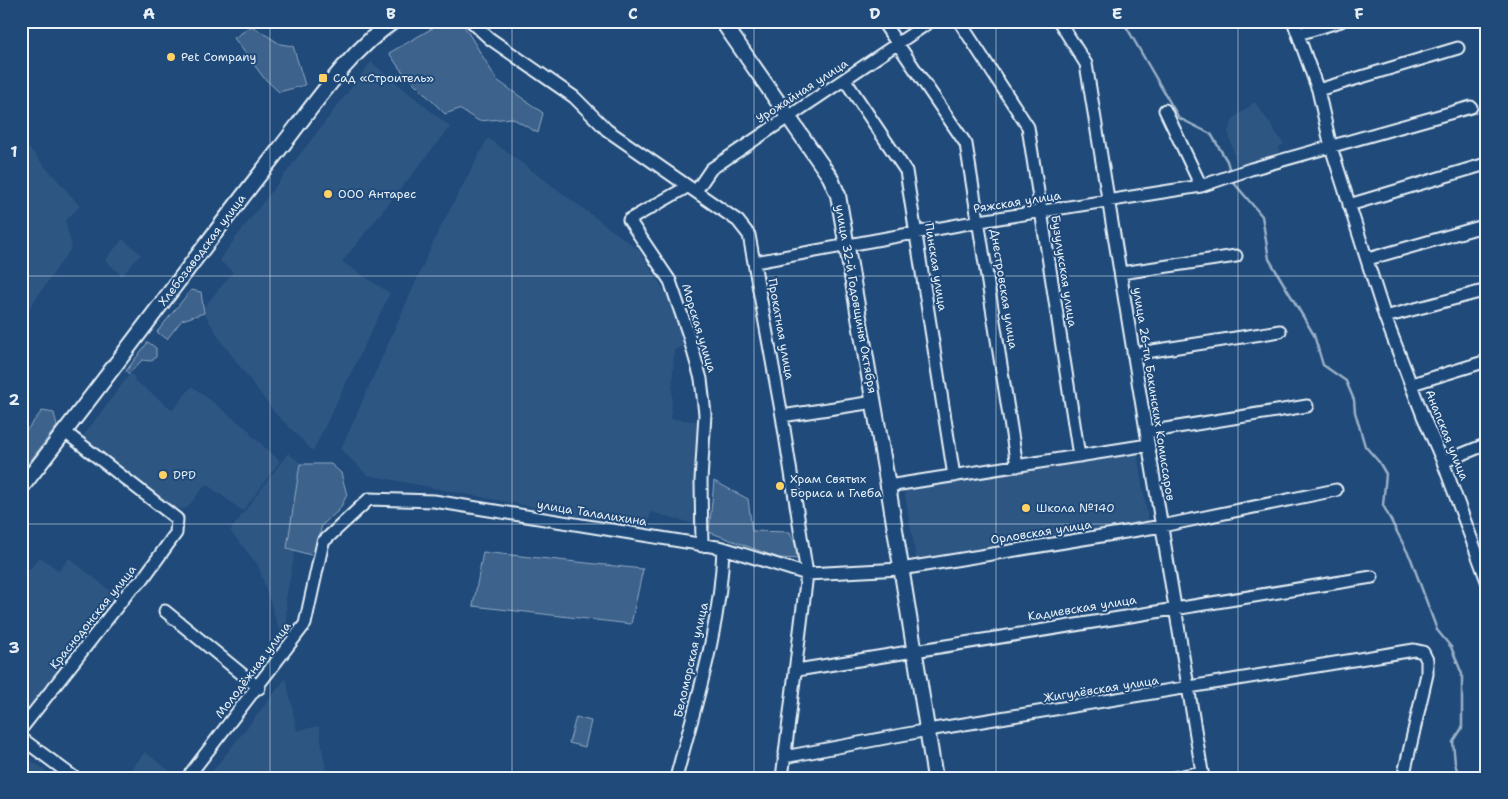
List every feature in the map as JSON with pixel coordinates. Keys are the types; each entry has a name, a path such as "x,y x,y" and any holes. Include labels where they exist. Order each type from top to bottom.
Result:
{"main road":[{"name":"улица 32-й Годовщины Октября","path":"722,21 830,177 838,195 848,245 935,778"},
{"name":"Хлебозаводская улица","path":"21,488 240,199 324,92 352,59 393,22"}],"street":[{"name":"Прокатная улица","path":"471,21 489,38 574,97 607,130 738,220 749,235 782,416 807,574 797,670 782,778"},
{"name":"Днестровская улица","path":"882,21 966,144 980,221 1017,466"},
{"name":"Урожайная улица","path":"629,220 692,189 711,169 931,21"},
{"name":"Бузулукская улица","path":"959,21 1028,127 1080,456"},
{"name":"улица 26-ти Бакинских Комиссаров","path":"1060,21 1086,64 1147,432 1173,608 1202,775"},
{"name":"Анапская улица","path":"1293,21 1318,90 1331,147 1368,259 1384,316 1412,384 1422,416 1443,462 1487,582"},
{"path":"1298,34 1341,21"},
{"path":"1318,90 1458,48"},
{"name":"Пинская улица","path":"845,80 906,171 954,476"},
{"path":"1331,147 1471,107"},
{"path":"1165,110 1201,186"},
{"name":"Ряжская улица","path":"755,262 980,221 1201,186 1331,147"},
{"path":"1349,205 1486,164"},
{"name":"Морская улица","path":"629,220 670,281 701,379 705,414 701,481 702,546"},
{"path":"1368,259 1487,225"},
{"path":"1121,273 1236,256"},
{"path":"1384,316 1487,290"},
{"path":"1134,354 1280,331"},
{"name":"Анапская улица","path":"1412,384 1487,361"},
{"name":"улица 32-й Годовщины Октября","path":"782,416 874,402"},
{"path":"1147,432 1307,406"},
{"name":"Краснодонская улица","path":"21,729 130,590 142,580 176,534 178,519 65,432"},
{"path":"888,486 1148,444"},
{"path":"1443,462 1487,444"},
{"name":"Орловская улица","path":"807,574 901,569 1162,526 1336,490"},
{"name":"улица Талалихина","path":"369,499 434,501 723,548 807,574"},
{"name":"Молодёжная улица","path":"187,778 258,688 305,624 323,542 369,499"},
{"name":"Беломорская улица","path":"676,778 715,629 722,574 723,548"},
{"name":"Кадиевская улица","path":"797,670 914,649 1372,577"},
{"path":"165,611 258,688"},
{"name":"Жигулёвская улица","path":"784,757 928,730 1405,652 1423,652 1427,660 1427,674 1403,778"},
{"path":"21,738 75,778"},
{"path":"1173,778 1202,775"}],"shaded area":[{"path":"445,21 461,21 497,80 543,113 538,133 512,118 479,121 459,109 445,114 400,69 389,53"},
{"path":"252,26 280,44 293,46 305,85 279,92 264,78 234,38"},
{"path":"371,62 450,127 342,262 390,293 313,451 275,413 223,344 204,313 205,306 233,272 220,261 228,248"},
{"path":"1255,102 1284,144 1279,147 1278,158 1238,169 1228,131 1234,118"},
{"path":"488,138 639,250 670,300 688,344 674,350 671,419 698,421 695,524 651,512 647,529 367,475 341,449 438,232"},
{"path":"21,139 80,206 65,221 72,247 21,320"},
{"path":"123,239 141,254 122,276 105,260"},
{"path":"191,290 201,292 204,313 182,320 167,339 157,332"},
{"path":"148,342 156,348 156,357 151,361 142,360 129,374 126,371"},
{"path":"130,374 135,376 134,380 173,410 192,386 250,431 250,434 280,461 243,511 206,484 187,508 167,507 80,440"},
{"path":"42,411 54,413 57,426 21,473 21,437"},
{"name":"Школа №140","path":"1137,452 1149,526 917,564 904,490"},
{"path":"288,453 310,471 286,599 287,629 281,635 258,565 230,531"},
{"path":"300,464 331,464 341,473 347,495 339,510 322,525 314,556 287,548"},
{"path":"714,481 748,499 752,531 790,532 801,559 779,558 709,532"},
{"path":"483,552 643,569 631,624 473,606"},
{"path":"40,557 59,571 69,558 118,597 21,721 21,564 29,570"},
{"path":"286,678 297,731 319,726 327,778 207,778"},
{"path":"576,717 591,721 585,747 569,743"},
{"path":"145,752 176,776 174,778 125,778"},
{"path":"21,753 47,772 43,778 21,778"}],"waterway":[{"path":"1123,21 1179,118 1211,134 1227,161 1230,171"},
{"path":"1234,183 1262,216 1269,259 1314,335 1323,365 1346,381 1354,400 1355,412 1365,446 1379,462 1386,474 1383,505 1411,559 1437,630 1451,647 1462,674 1462,728 1453,742 1459,778"}],"place":[{"name":"Pet Company","path":"171,57"},
{"name":"Сад «Строитель»","path":"323,78"},
{"name":"ООО Антарес","path":"328,194"},
{"name":"DPD","path":"163,475"},
{"name":"Храм Святых Бориса и Глеба","path":"780,486"},
{"name":"Школа №140","path":"1026,508"}]}
